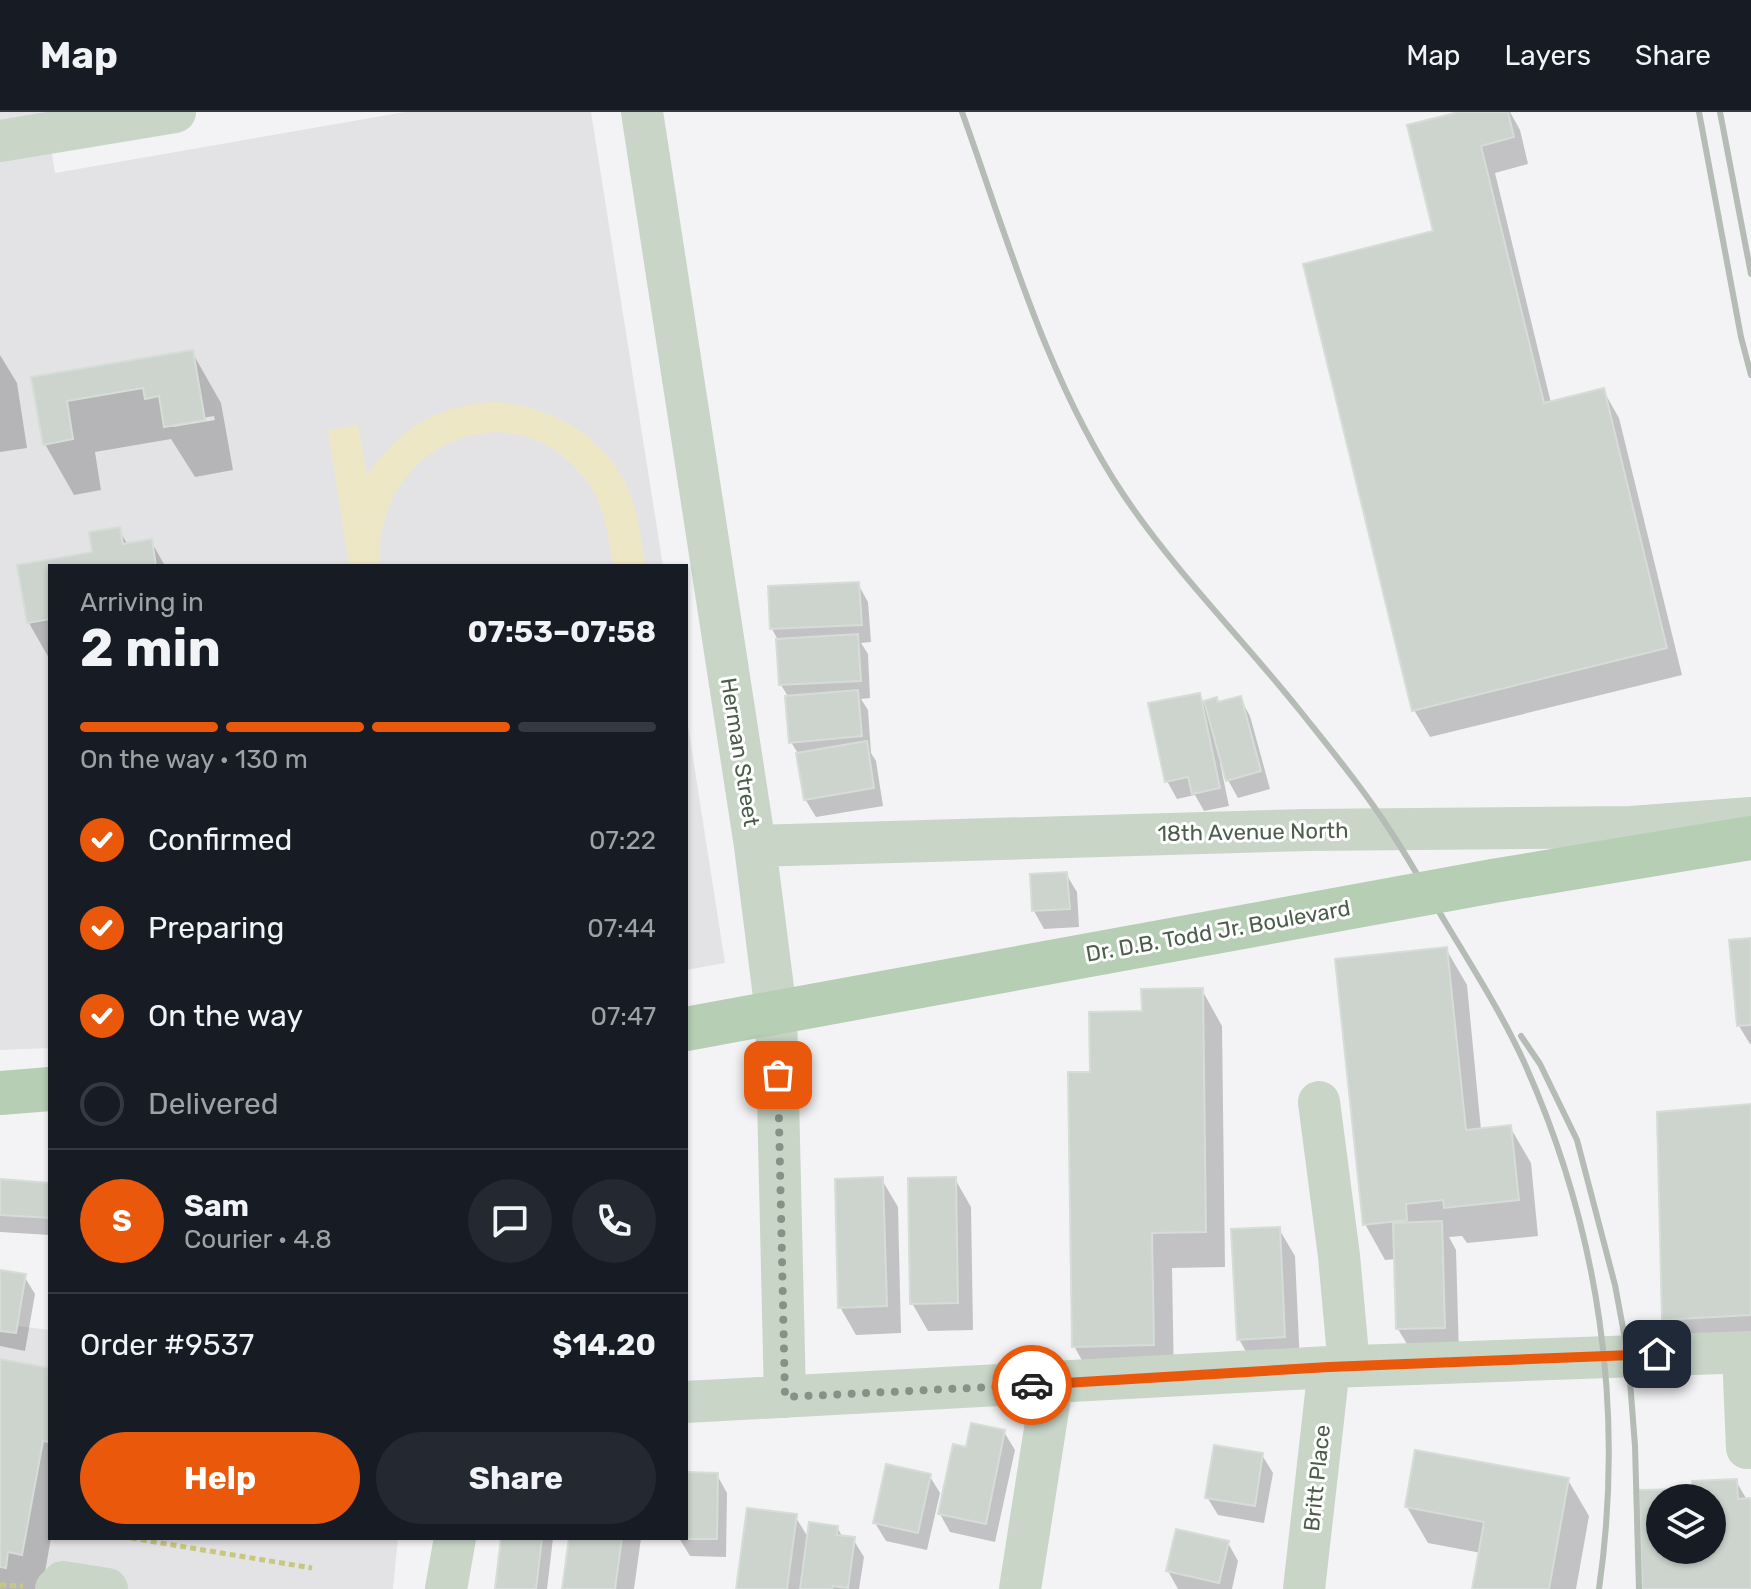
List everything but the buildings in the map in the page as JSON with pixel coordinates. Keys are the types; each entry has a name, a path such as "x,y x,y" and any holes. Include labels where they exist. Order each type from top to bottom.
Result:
{"main road":[{"name":"Dr. D.B. Todd Jr. Boulevard","path":"688,1029 1493,881 1751,838"},
{"path":"0,1093 48,1089"}],"street":[{"path":"0,141 175,112"},
{"name":"Herman Street","path":"642,112 755,846 776,1012 785,1397"},
{"name":"18th Avenue North","path":"755,846 1307,830 1631,827 1751,818"},
{"name":"Britt Place","path":"1304,1589 1339,1367 1339,1256 1319,1102"},
{"path":"688,1402 1339,1367 1747,1352 1747,1448 1751,1448"},
{"path":"1020,1589 1052,1384"},
{"path":"446,1589 455,1540"},
{"path":"56,1589 63,1582 107,1589"}],"path":[{"path":"143,1540 312,1568"}],"shaded area":[{"path":"0,112 45,112 55,173 405,112 591,112 663,564 48,564 48,1048 0,1050"},
{"path":"494,402 540,411 580,431 598,446 613,463 634,505 645,564 613,564 598,500 586,480 556,451 522,435 486,433 452,442 422,461 398,489 383,524 380,564 349,564 328,430 358,425 367,476 392,445 421,422 473,404"},
{"path":"688,726 725,963 688,970"},
{"path":"0,1324 48,1330 48,1540 398,1540 393,1589 0,1589"}],"railway":[{"path":"962,112 1031,308 1072,404 1096,450 1143,523 1279,685 1370,801 1477,975 1524,1062 1550,1125 1571,1189 1588,1254 1599,1320 1609,1454 1599,1589"},
{"path":"1699,112 1741,337 1751,375"},
{"path":"1720,112 1751,274"},
{"path":"1521,1036 1540,1064 1577,1140 1615,1285 1628,1355 1635,1446 1639,1589"}],"way so far":[{"path":"778,1075 785,1397 1032,1385"}],"route":[{"path":"1032,1385 1329,1367 1657,1354"}]}
